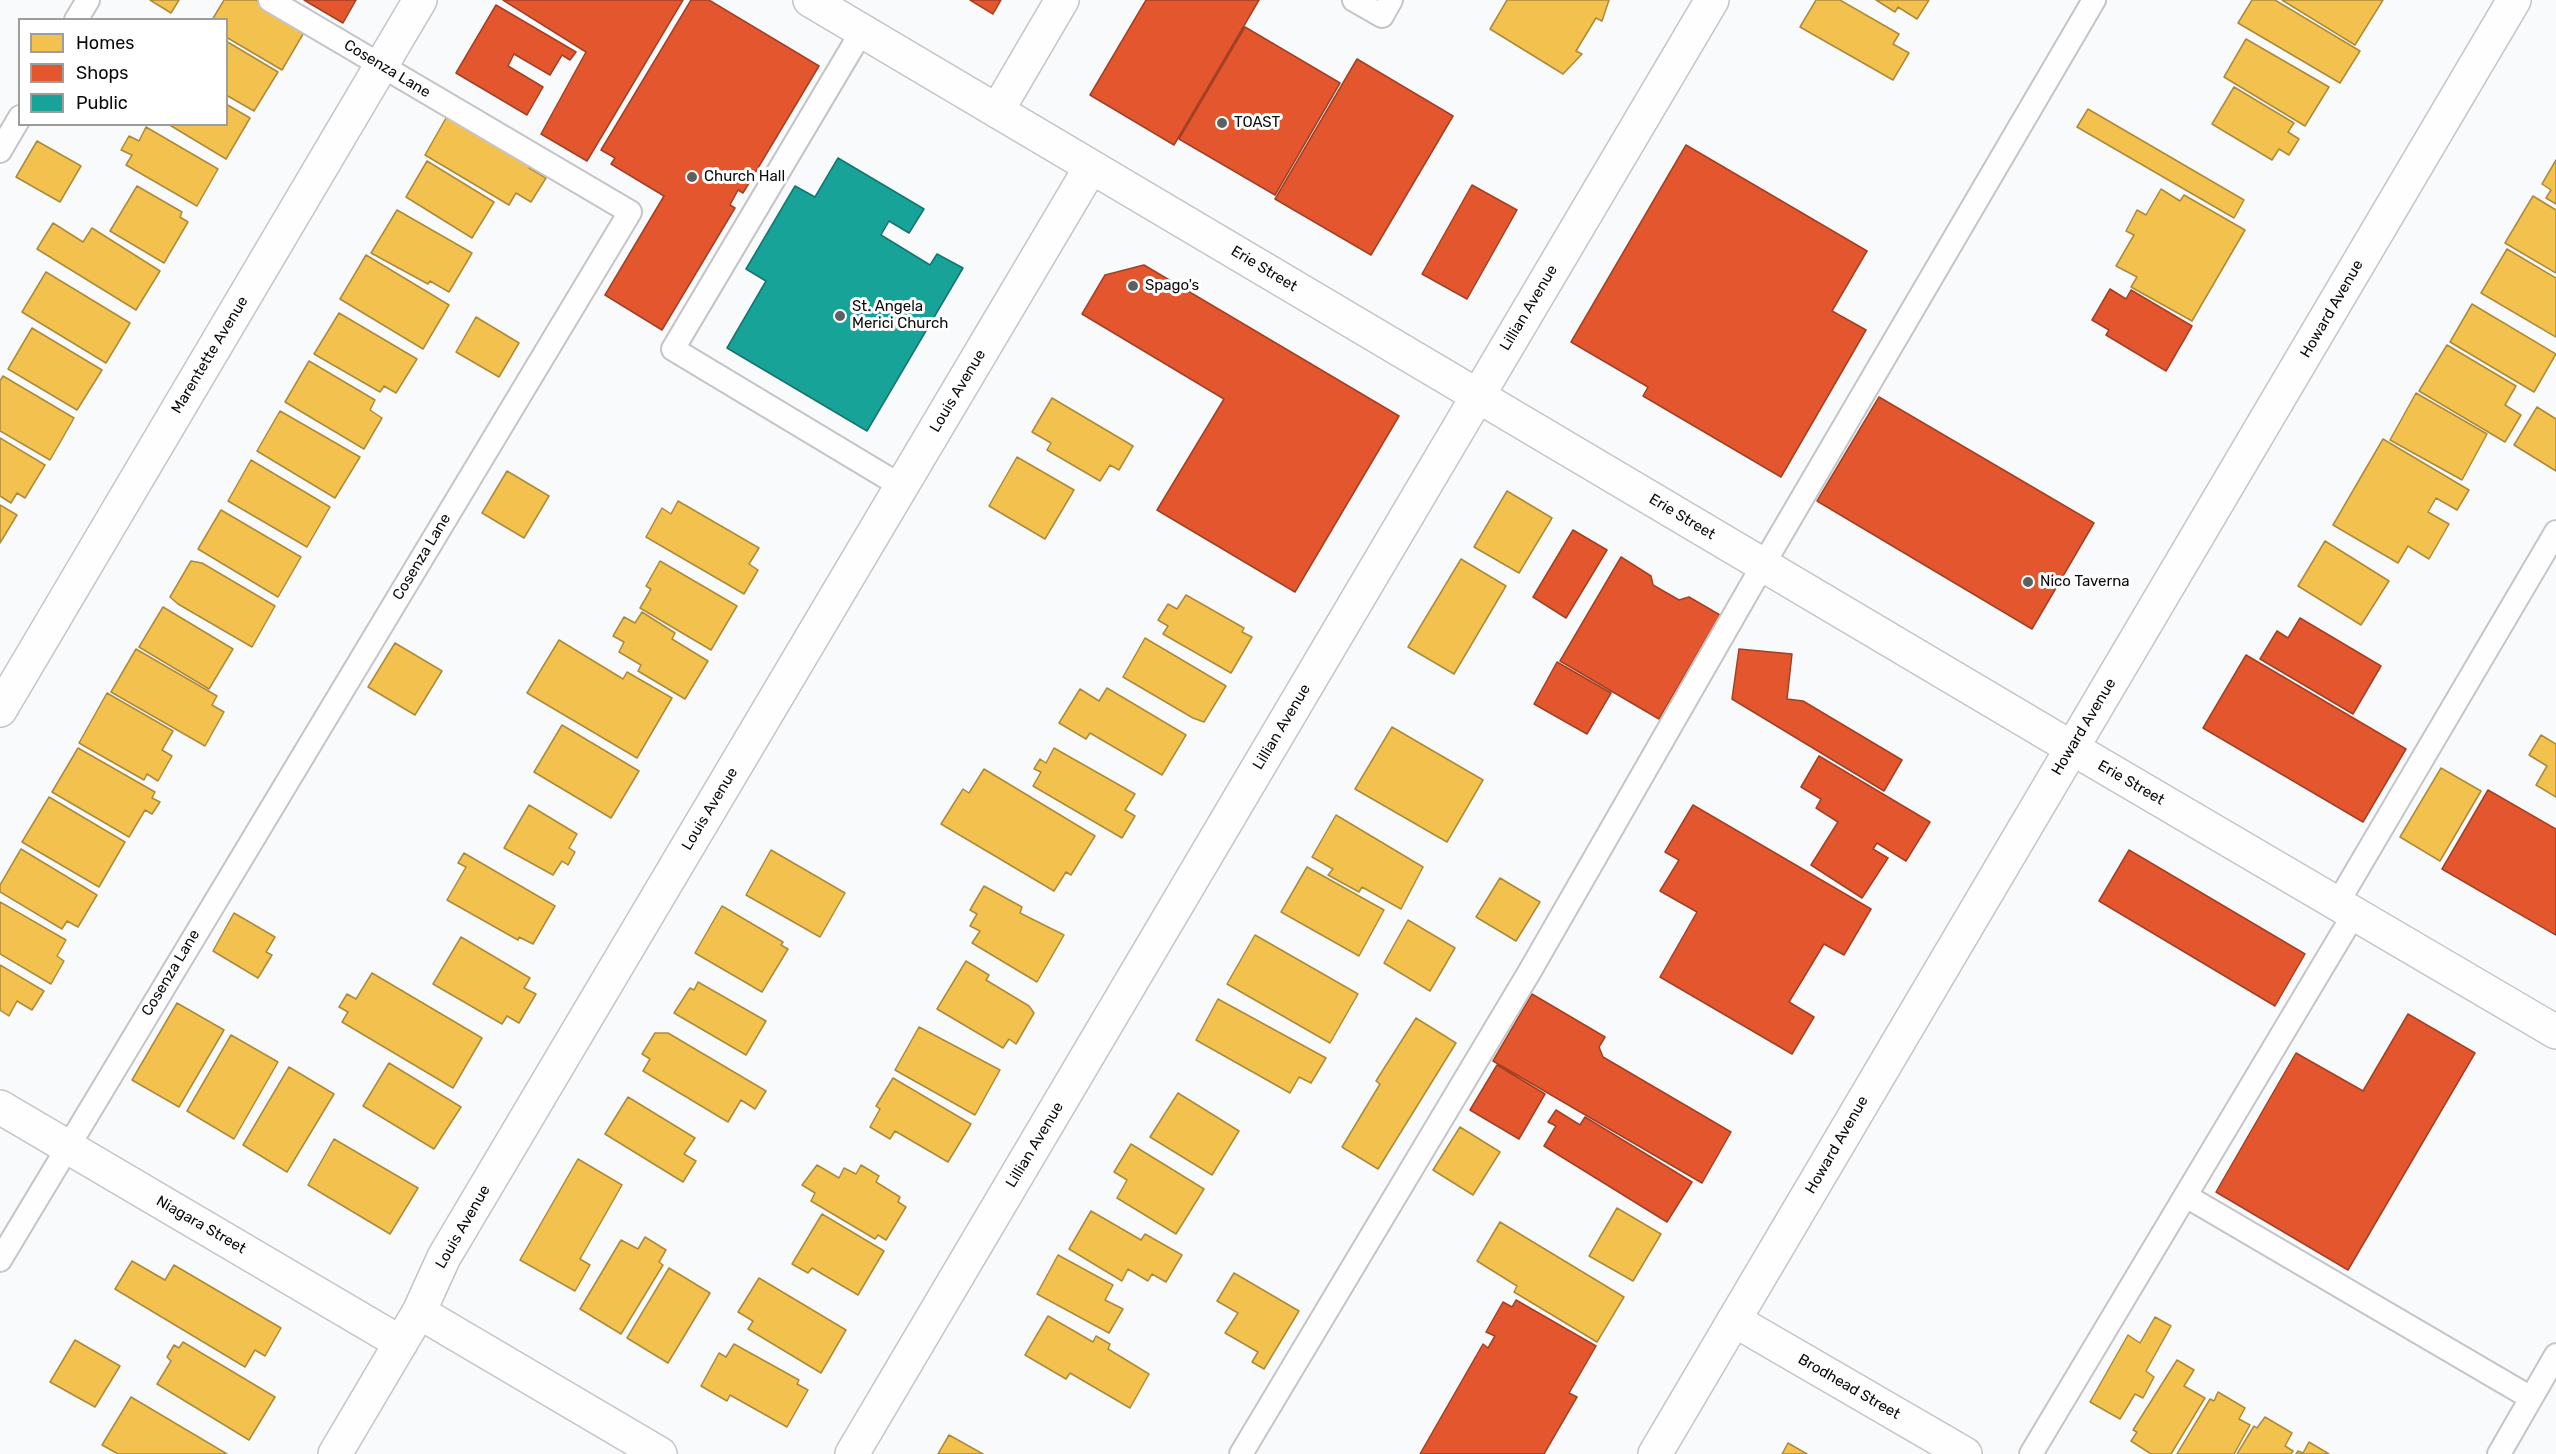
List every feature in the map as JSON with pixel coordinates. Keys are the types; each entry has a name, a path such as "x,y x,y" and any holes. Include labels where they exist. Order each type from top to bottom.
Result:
{"street":[{"name":"Marentette Avenue","path":"0,710 420,0"},
{"name":"Erie Street","path":"810,0 2556,1032"},
{"path":"997,111 1062,0"},
{"name":"Lillian Avenue","path":"852,1454 1712,0"},
{"name":"Howard Avenue","path":"1655,1454 2514,0"},
{"name":"Louis Avenue","path":"335,1454 419,1312 444,1257 1091,167"},
{"name":"Niagara Street","path":"0,1107 401,1343"},
{"path":"419,1312 660,1454"},
{"name":"Brodhead Street","path":"1734,1320 1965,1454"}],"lane":[{"path":"77,18 88,0"},
{"name":"Cosenza Lane","path":"0,1260 630,212 270,0"},
{"path":"1354,0 1382,16 1391,0"},
{"path":"1241,1454 1530,971 1763,565 2094,0"},
{"path":"862,31 673,349 901,486"},
{"path":"0,151 18,120"},
{"path":"2031,1454 2186,1196 2556,532"},
{"path":"2186,1196 2531,1398"},
{"path":"2499,1454 2556,1355"}],"building: Homes":[{"path":"150,0 179,0 171,13"},
{"path":"224,0 256,0 306,29 282,70 228,38 228,18 213,18"},
{"path":"1507,0 1609,0 1602,21 1596,18 1576,51 1582,54 1563,74 1490,29"},
{"path":"1816,0 1840,0 1899,34 1893,44 1909,53 1893,80 1800,27"},
{"path":"1876,0 1929,0 1917,19 1898,7 1895,12"},
{"path":"2252,0 2275,0 2360,51 2340,83 2238,23"},
{"path":"2282,0 2383,0 2355,45"},
{"path":"2246,39 2329,87 2305,126 2224,77"},
{"path":"228,42 278,72 254,111 228,96"},
{"path":"2234,87 2294,123 2288,132 2299,139 2289,155 2279,149 2272,160 2212,124"},
{"path":"228,105 250,118 226,159 171,126 228,126"},
{"path":"2088,109 2244,200 2234,218 2077,127"},
{"path":"450,111 533,160 529,168 546,178 531,202 516,193 509,205 425,155"},
{"path":"146,127 218,169 197,206 126,165 132,155 121,150 129,136 139,141"},
{"path":"37,141 81,166 60,202 16,177"},
{"path":"2556,160 2556,204 2546,198 2551,190 2542,184"},
{"path":"427,161 494,202 472,238 406,197"},
{"path":"137,186 182,212 180,217 188,222 164,263 110,231"},
{"path":"2161,189 2180,201 2184,195 2245,230 2192,321 2131,287 2137,277 2116,266 2134,235 2126,231 2137,210 2146,215"},
{"path":"2533,196 2556,210 2556,273 2505,243"},
{"path":"397,210 472,253 449,292 430,281 428,284 371,253"},
{"path":"53,223 83,242 92,228 160,271 136,310 37,249"},
{"path":"2507,249 2556,278 2556,337 2481,293"},
{"path":"366,255 449,305 423,349 340,299"},
{"path":"46,272 130,323 106,363 22,312"},
{"path":"2472,304 2556,354 2534,392 2450,342"},
{"path":"339,313 417,359 396,393 384,386 380,392 314,354"},
{"path":"476,317 519,343 499,377 456,352"},
{"path":"32,328 102,370 77,410 8,369"},
{"path":"2447,345 2516,386 2505,405 2521,415 2505,442 2419,391"},
{"path":"309,361 375,400 370,410 382,418 364,449 285,402"},
{"path":"3,376 74,418 50,460 0,431 0,381"},
{"path":"2416,393 2487,434 2462,480 2390,440"},
{"path":"1052,398 1133,446 1119,470 1110,465 1100,481 1047,450 1051,443 1032,432"},
{"path":"2537,407 2556,419 2556,471 2514,445"},
{"path":"280,411 360,457 335,498 257,451"},
{"path":"0,438 45,465 25,498 17,493 11,503 0,496"},
{"path":"2383,439 2469,490 2457,510 2436,498 2428,512 2449,524 2429,559 2408,546 2398,563 2333,525"},
{"path":"1017,457 1074,490 1045,539 989,506"},
{"path":"251,460 330,507 307,547 228,501"},
{"path":"507,471 549,496 524,538 482,513"},
{"path":"1507,491 1552,518 1519,573 1474,547"},
{"path":"678,501 759,548 749,564 758,570 744,594 646,537 662,508 671,514"},
{"path":"0,505 17,515 0,543"},
{"path":"221,510 301,557 278,597 198,549"},
{"path":"2325,541 2389,581 2361,625 2298,586"},
{"path":"1461,559 1506,586 1454,674 1408,647"},
{"path":"191,561 202,563 275,606 252,647 178,604 170,597"},
{"path":"660,561 737,606 711,650 640,608 651,589 646,586"},
{"path":"1186,595 1244,628 1242,632 1252,637 1231,673 1163,634 1168,626 1158,620 1168,604 1177,609"},
{"path":"163,607 233,649 209,689 139,647"},
{"path":"642,612 675,633 672,639 708,661 685,699 638,671 641,665 619,652 624,642 613,636 624,617 635,623"},
{"path":"1145,638 1226,686 1204,722 1193,718 1123,677"},
{"path":"559,640 623,679 627,672 672,698 637,758 527,693"},
{"path":"395,643 442,671 415,715 368,687"},
{"path":"136,649 217,696 212,705 224,712 205,746 111,692"},
{"path":"1107,688 1186,735 1162,775 1090,733 1086,739 1059,723 1080,689 1099,701"},
{"path":"107,693 173,731 162,750 172,756 158,781 147,774 144,780 79,743"},
{"path":"562,725 639,771 611,818 534,772"},
{"path":"1392,727 1483,780 1447,842 1355,789"},
{"path":"2541,735 2556,744 2556,797 2536,785 2547,766 2529,755"},
{"path":"78,748 155,792 152,798 160,802 152,814 145,810 129,837 52,792"},
{"path":"1054,748 1135,794 1125,810 1135,816 1122,838 1033,786 1041,772 1034,769 1040,759 1046,763"},
{"path":"2441,768 2481,791 2440,861 2400,837"},
{"path":"984,769 1095,836 1071,875 1066,872 1054,891 941,824 963,789 969,793"},
{"path":"49,797 125,842 99,887 22,842"},
{"path":"529,805 577,834 569,848 575,852 568,865 562,861 553,875 504,848"},
{"path":"1336,815 1423,867 1401,909 1362,887 1359,892 1328,875 1333,869 1312,857"},
{"path":"21,849 97,895 78,927 67,921 62,929 0,892 0,885"},
{"path":"771,850 845,893 820,937 746,895"},
{"path":"464,853 555,906 533,944 519,937 518,940 447,900 466,867 458,863"},
{"path":"1307,867 1384,910 1359,956 1281,912"},
{"path":"1500,878 1540,902 1516,941 1476,917"},
{"path":"984,886 1022,907 1020,913 1064,935 1037,982 972,943 980,931 970,926 977,914 970,910"},
{"path":"0,902 66,940 57,956 64,961 51,984 0,954"},
{"path":"722,906 783,942 781,945 788,949 762,992 695,953"},
{"path":"234,913 275,937 266,952 272,955 258,978 213,951"},
{"path":"1408,920 1455,948 1430,991 1384,963"},
{"path":"1255,935 1358,994 1330,1043 1227,984"},
{"path":"461,937 530,978 524,988 536,994 519,1023 507,1016 502,1024 433,984"},
{"path":"966,961 989,975 986,980 1029,1006 1034,1013 1016,1044 1009,1039 1003,1048 937,1009"},
{"path":"0,965 44,991 32,1010 17,1001 9,1016 0,1010"},
{"path":"372,973 482,1038 453,1088 342,1022 348,1012 339,1007 347,994 356,999"},
{"path":"698,982 766,1021 746,1055 674,1013 690,988 694,990"},
{"path":"1218,999 1326,1058 1311,1083 1299,1077 1290,1093 1196,1040"},
{"path":"177,1003 224,1030 179,1107 132,1080"},
{"path":"1416,1018 1456,1043 1378,1169 1342,1147 1380,1084 1376,1081"},
{"path":"919,1027 1000,1070 975,1115 895,1070"},
{"path":"655,1033 668,1033 766,1091 755,1109 741,1100 728,1122 643,1071 650,1059 642,1054"},
{"path":"231,1035 278,1062 234,1139 187,1111"},
{"path":"389,1063 461,1107 434,1149 363,1106"},
{"path":"289,1067 334,1094 287,1172 243,1145"},
{"path":"893,1078 971,1124 948,1162 895,1131 890,1139 870,1127 880,1109 876,1106"},
{"path":"1178,1093 1239,1131 1212,1175 1150,1137"},
{"path":"628,1097 695,1138 684,1154 696,1161 683,1182 605,1134"},
{"path":"1460,1127 1500,1152 1473,1195 1433,1170"},
{"path":"334,1139 418,1188 390,1234 308,1185"},
{"path":"1131,1144 1204,1189 1176,1234 1117,1198 1127,1180 1114,1172"},
{"path":"578,1159 622,1185 580,1259 590,1265 575,1291 520,1260"},
{"path":"817,1165 839,1178 844,1168 856,1174 861,1165 879,1176 876,1182 900,1197 898,1202 906,1207 886,1240 878,1235 875,1239 811,1201 815,1193 802,1185"},
{"path":"1617,1208 1661,1234 1633,1281 1589,1256"},
{"path":"1091,1211 1141,1240 1145,1234 1182,1255 1166,1282 1152,1274 1148,1281 1128,1269 1122,1281 1069,1249"},
{"path":"822,1214 884,1251 858,1295 812,1268 808,1273 792,1264"},
{"path":"1500,1222 1624,1297 1597,1342 1514,1292 1517,1286 1477,1261"},
{"path":"645,1237 666,1250 659,1262 663,1265 621,1334 580,1309 621,1240 638,1249"},
{"path":"1058,1255 1113,1285 1105,1300 1123,1309 1109,1333 1037,1294"},
{"path":"132,1261 165,1280 174,1265 281,1328 265,1356 255,1350 245,1367 115,1289"},
{"path":"669,1268 710,1293 668,1363 627,1338"},
{"path":"1234,1273 1299,1311 1264,1369 1252,1362 1258,1352 1225,1333 1238,1313 1217,1301"},
{"path":"759,1278 846,1330 821,1373 748,1329 753,1321 738,1312"},
{"path":"1048,1316 1093,1342 1096,1336 1110,1344 1108,1349 1149,1374 1130,1408 1070,1373 1066,1379 1025,1355"},
{"path":"2155,1317 2171,1326 2146,1371 2154,1377 2143,1398 2135,1394 2120,1419 2090,1402 2128,1335 2140,1343"},
{"path":"75,1340 120,1366 95,1407 50,1382"},
{"path":"183,1342 275,1397 249,1440 157,1384 171,1361 167,1357 174,1345 179,1348"},
{"path":"734,1344 799,1380 797,1384 808,1390 787,1427 730,1395 727,1401 701,1386 719,1353 726,1357"},
{"path":"2177,1360 2194,1370 2184,1386 2205,1398 2171,1454 2151,1454 2131,1441 2137,1432 2133,1430"},
{"path":"2218,1392 2245,1408 2239,1419 2250,1425 2234,1454 2177,1454 2210,1399 2214,1401"},
{"path":"131,1397 227,1454 118,1454 102,1445"},
{"path":"2265,1417 2292,1433 2285,1446 2293,1451 2291,1454 2237,1454 2254,1426 2257,1428"},
{"path":"949,1435 983,1454 938,1454"},
{"path":"2309,1442 2329,1454 2296,1454 2298,1451 2303,1453"},
{"path":"1788,1443 1807,1454 1782,1454"}],"building: Shops":[{"path":"304,0 356,0 343,23"},
{"path":"503,0 683,0 587,161 541,134 586,52"},
{"name":"Church Hall","path":"691,0 709,0 819,66 743,193 738,190 730,205 735,208 662,330 605,295 664,196 611,164 615,158 601,150"},
{"path":"970,0 1001,0 993,14"},
{"path":"1146,0 1259,0 1174,145 1090,95"},
{"path":"496,5 576,52 570,60 562,55 550,75 514,54 508,66 543,87 527,115 456,73"},
{"path":"1245,27 1340,83 1275,195 1179,139"},
{"path":"1357,59 1453,116 1371,255 1275,199"},
{"path":"1686,145 1867,251 1832,311 1866,330 1781,477 1643,396 1648,387 1571,342"},
{"path":"1472,185 1517,210 1467,299 1422,274"},
{"path":"1144,265 1399,416 1295,592 1157,510 1224,399 1082,314 1105,275"},
{"path":"2110,289 2126,299 2131,290 2192,326 2166,371 2106,335 2109,330 2092,320"},
{"path":"1879,397 2094,523 2032,629 1817,501"},
{"path":"1573,530 1607,550 1566,618 1533,597"},
{"path":"1621,557 1651,576 1653,585 1679,600 1689,597 1720,615 1659,719 1560,661"},
{"path":"2300,618 2381,666 2353,714 2260,659 2277,631 2288,638"},
{"path":"1739,649 1792,654 1787,699 1803,701 1902,760 1884,791 1732,699"},
{"path":"2246,655 2406,749 2363,822 2203,728"},
{"path":"1557,662 1611,693 1587,734 1534,704"},
{"path":"1819,756 1930,822 1906,861 1877,843 1873,849 1888,858 1862,898 1811,865 1838,822 1816,808 1821,799 1801,787"},
{"path":"2488,790 2556,829 2556,935 2442,869"},
{"path":"1693,805 1871,909 1844,955 1824,944 1789,1002 1814,1017 1792,1054 1660,977 1697,912 1660,891 1679,860 1665,852"},
{"path":"2129,850 2305,954 2275,1006 2099,901"},
{"path":"1532,994 1605,1037 1599,1047 1603,1057 1731,1132 1702,1183 1493,1061"},
{"path":"2408,1014 2475,1053 2348,1270 2216,1192 2296,1053 2363,1091"},
{"path":"1497,1065 1545,1094 1519,1139 1470,1110"},
{"path":"1556,1110 1580,1125 1585,1117 1692,1182 1667,1222 1544,1146 1556,1126 1548,1122"},
{"path":"1516,1300 1596,1346 1569,1393 1577,1397 1544,1454 1420,1454 1483,1344 1488,1348 1495,1336 1486,1332 1503,1302 1512,1307"}],"building: Public":[{"name":"St. Angela Merici Church","path":"838,158 924,209 909,233 889,221 881,235 930,265 937,254 963,268 867,431 727,348 766,281 746,269 795,186 815,197"}],"place":[{"name":"TOAST","path":"1222,123"},
{"name":"Church Hall","path":"692,177"},
{"name":"Spago's","path":"1133,286"},
{"name":"St. Angela Merici Church","path":"840,316"},
{"name":"Nico Taverna","path":"2028,582"}]}
